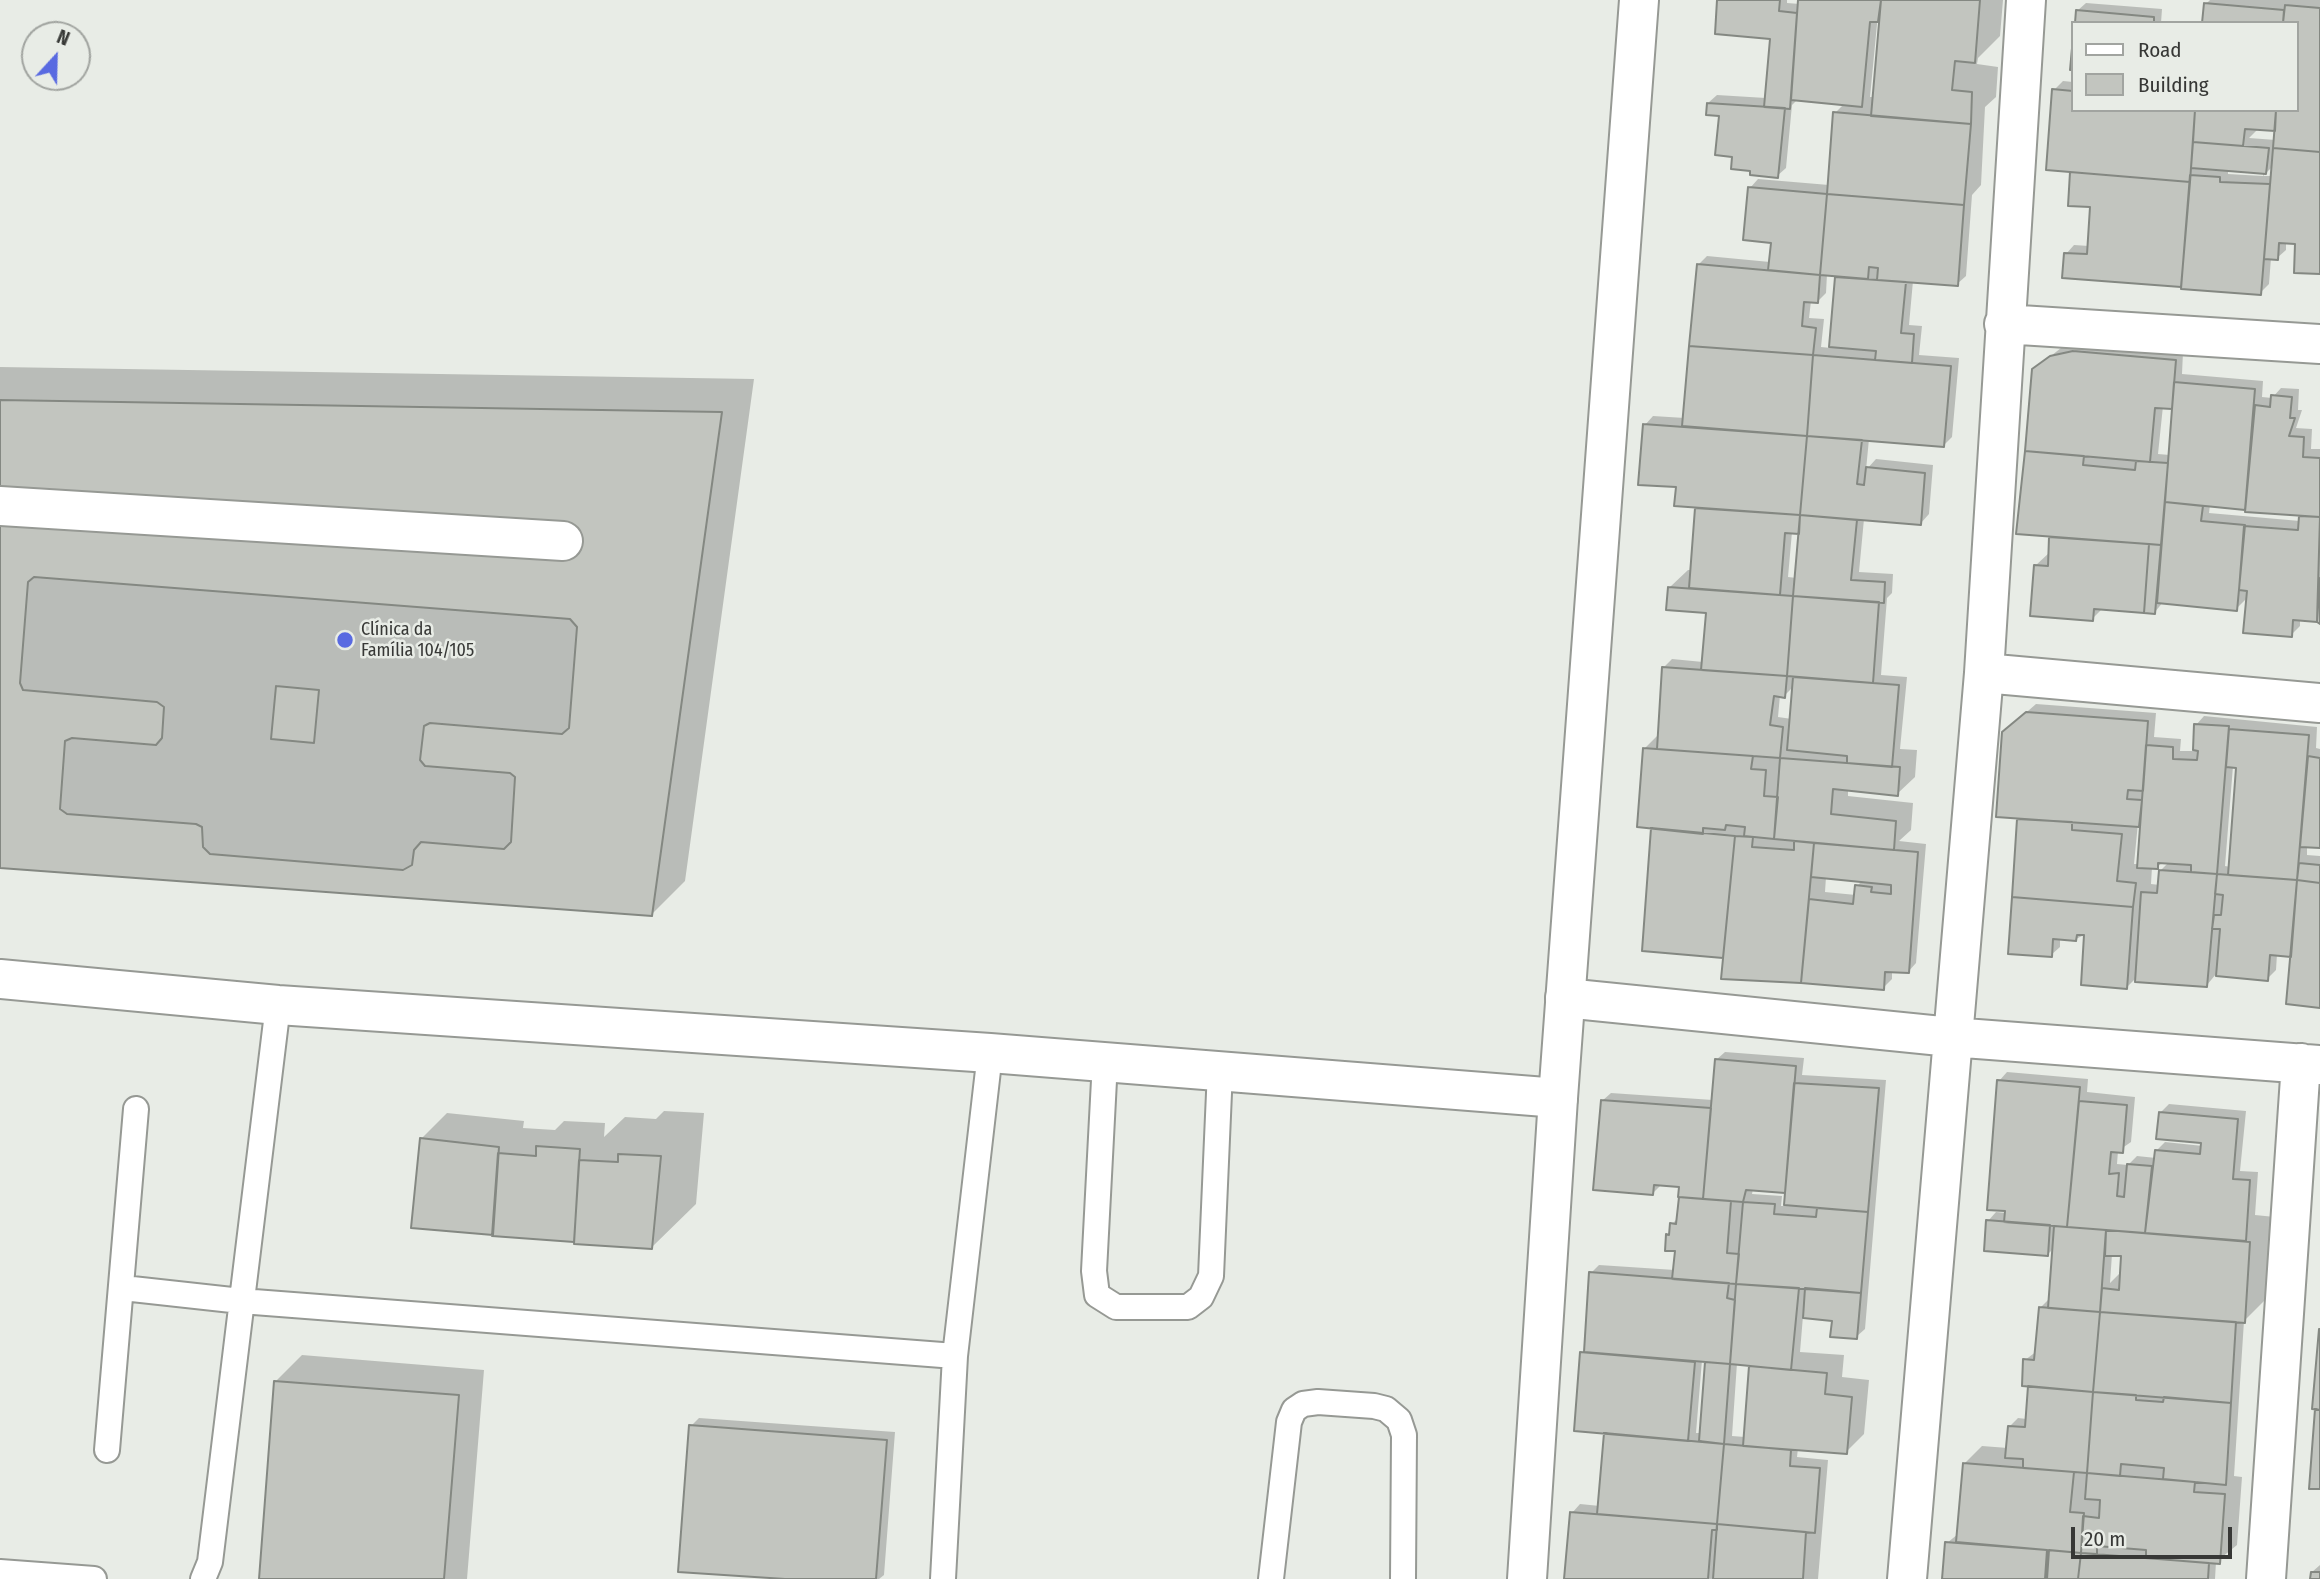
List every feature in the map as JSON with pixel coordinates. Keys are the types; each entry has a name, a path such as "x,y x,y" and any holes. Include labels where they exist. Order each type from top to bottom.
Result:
{"street":[{"path":"1527,1579 1565,998 1639,0"},
{"path":"1907,1579 1984,673 2026,0"},
{"path":"2004,324 2320,344"},
{"path":"0,506 563,541"},
{"path":"1984,673 2320,703"},
{"path":"0,979 278,1005 1105,1061 1558,1098"},
{"path":"1565,998 1951,1037 2310,1064 2266,1579"}],"lane":[{"path":"203,1579 210,1562 278,1005"},
{"path":"943,1579 955,1356 990,1053"},
{"path":"1105,1061 1094,1271 1097,1295 1116,1307 1188,1307 1201,1297 1211,1276 1220,1070"},
{"path":"107,1450 123,1288 136,1109"},
{"path":"123,1288 241,1301 955,1356"},
{"path":"1271,1579 1289,1422 1294,1410 1303,1404 1318,1402 1374,1406 1386,1409 1399,1420 1404,1435 1403,1579"},
{"path":"0,1573 94,1579"}],"building":[{"path":"1717,0 1780,0 1779,11 1797,13 1790,109 1764,107 1770,39 1715,34"},
{"path":"1798,0 1881,0 1878,22 1870,22 1862,107 1791,100"},
{"path":"1881,0 1980,0 1975,63 1955,61 1952,90 1972,92 1971,124 1871,116"},
{"path":"2204,3 2284,10 2283,21 2202,21"},
{"path":"2285,5 2320,8 2320,152 2273,148 2276,112 2299,112 2299,21 2283,21"},
{"path":"2076,10 2154,17 2154,21 2075,21"},
{"path":"2052,89 2072,91 2072,112 2195,112 2190,182 2046,170"},
{"path":"1707,103 1785,108 1778,178 1750,175 1750,171 1731,169 1732,157 1715,155 1719,116 1706,115"},
{"path":"1833,112 1971,124 1964,205 1827,194"},
{"path":"2195,112 2276,112 2275,131 2245,129 2243,146 2193,142"},
{"path":"2193,142 2269,148 2266,174 2191,168"},
{"path":"2273,148 2320,152 2320,274 2294,273 2295,244 2279,243 2278,260 2264,259"},
{"path":"2070,172 2190,182 2181,287 2062,278 2064,253 2087,254 2090,207 2068,206"},
{"path":"2190,175 2220,177 2220,182 2270,184 2261,295 2181,289"},
{"path":"1748,187 1827,194 1820,275 1768,270 1771,243 1743,240"},
{"path":"1827,194 1964,205 1958,286 1877,280 1878,268 1869,267 1868,279 1820,275"},
{"path":"1697,264 1820,275 1818,303 1804,302 1802,326 1816,328 1813,355 1689,346"},
{"path":"1835,277 1906,282 1901,333 1914,334 1912,363 1875,360 1876,351 1829,347"},
{"path":"1689,346 1813,355 1807,436 1682,426"},
{"path":"2073,351 2176,360 2172,409 2155,408 2150,462 2025,451 2032,369 2050,356"},
{"path":"1813,355 1951,366 1944,447 1807,436"},
{"path":"2174,382 2255,389 2245,510 2165,502"},
{"path":"2271,395 2292,397 2290,418 2295,418 2289,436 2304,437 2303,457 2320,458 2320,517 2245,512 2255,405 2270,407"},
{"name":"Clínica da Família 104/105","path":"0,400 722,412 652,916 0,868"},
{"path":"1643,424 1807,436 1800,515 1674,506 1676,487 1638,485"},
{"path":"1807,436 1862,440 1857,484 1864,485 1866,467 1925,473 1921,525 1800,515"},
{"path":"2025,451 2084,456 2083,465 2135,470 2136,461 2168,463 2161,545 2016,534"},
{"path":"2165,502 2203,506 2201,521 2245,525 2237,611 2157,603"},
{"path":"1695,508 1800,515 1799,534 1785,533 1780,595 1689,588"},
{"path":"1800,515 1857,520 1851,580 1885,582 1884,603 1793,596"},
{"path":"2299,516 2320,517 2317,622 2293,620 2292,637 2243,633 2247,591 2239,590 2244,526 2298,530"},
{"path":"2049,537 2149,544 2144,613 2094,609 2093,621 2030,616 2034,565 2048,566"},
{"path":"2149,544 2161,545 2155,614 2144,613"},
{"path":"34,577 570,619 577,627 569,728 562,734 430,723 424,726 420,760 425,766 510,773 515,777 511,842 504,849 421,842 414,850 412,865 403,870 210,854 203,847 202,827 196,824 67,814 60,809 65,741 72,738 156,745 162,738 164,707 157,702 23,690 20,683 28,582","holes":["276,686 319,690 314,743 271,739"]},
{"path":"2320,578 2320,624 2317,622"},
{"path":"1668,587 1793,596 1787,676 1701,670 1706,613 1666,610"},
{"path":"1793,596 1879,602 1873,683 1787,676"},
{"path":"1662,667 1787,676 1785,698 1774,696 1770,725 1783,727 1780,758 1657,749"},
{"path":"1793,677 1899,685 1892,767 1847,763 1847,756 1787,750"},
{"path":"2026,712 2148,721 2143,791 2128,790 2127,799 2142,800 2139,827 1996,817 2002,732"},
{"path":"2194,724 2229,726 2217,874 2191,872 2191,865 2158,863 2158,869 2137,868 2146,745 2173,747 2173,759 2197,760 2198,751 2193,750"},
{"path":"2229,729 2309,735 2297,880 2228,875 2236,768 2226,767"},
{"path":"1643,748 1753,756 1751,769 1766,770 1764,796 1778,797 1774,839 1744,836 1745,827 1726,825 1725,830 1703,828 1703,834 1637,827"},
{"path":"2308,756 2320,758 2320,848 2300,847"},
{"path":"1780,758 1900,767 1898,796 1833,789 1831,814 1896,821 1894,850 1774,839"},
{"path":"2017,819 2072,822 2072,830 2122,834 2117,881 2136,883 2133,907 2012,897"},
{"path":"1651,828 1735,836 1723,958 1642,951"},
{"path":"1735,836 1753,837 1752,847 1794,850 1794,841 1814,843 1801,983 1721,979"},
{"path":"1814,843 1918,852 1909,973 1885,972 1884,990 1801,983 1809,899 1853,904 1855,885 1872,887 1871,892 1891,894 1891,885 1811,877"},
{"path":"2299,863 2320,865 2320,883 2297,880"},
{"path":"2159,870 2217,874 2207,987 2135,982 2141,892 2157,893"},
{"path":"2217,874 2297,880 2291,957 2270,955 2268,981 2216,976 2220,929 2212,929 2214,915 2221,915 2223,895 2215,894"},
{"path":"2297,880 2320,883 2320,1008 2286,1004"},
{"path":"2012,897 2133,907 2127,989 2081,985 2084,935 2077,935 2076,941 2053,939 2052,957 2008,954"},
{"path":"1715,1059 1796,1066 1785,1193 1746,1190 1743,1202 1703,1199"},
{"path":"1997,1080 2080,1087 2067,1227 2004,1222 2005,1211 1987,1210"},
{"path":"1794,1083 1879,1088 1868,1212 1784,1205"},
{"path":"1601,1100 1711,1108 1703,1199 1678,1197 1679,1187 1654,1185 1653,1195 1593,1190"},
{"path":"2079,1101 2127,1105 2123,1153 2111,1152 2109,1174 2119,1173 2117,1196 2124,1197 2127,1164 2152,1166 2145,1233 2067,1227"},
{"path":"2159,1112 2238,1119 2233,1179 2250,1180 2246,1241 2145,1233 2155,1150 2200,1154 2201,1143 2156,1139"},
{"path":"420,1138 499,1147 493,1235 411,1228"},
{"path":"536,1146 580,1149 574,1242 492,1236 498,1153 536,1156"},
{"path":"618,1154 661,1156 652,1249 574,1244 579,1160 618,1162"},
{"path":"1679,1197 1731,1201 1727,1253 1739,1254 1736,1284 1672,1279 1675,1251 1665,1251 1666,1234 1669,1235 1670,1223 1676,1224"},
{"path":"1743,1202 1775,1204 1774,1214 1816,1217 1817,1208 1868,1212 1861,1293 1736,1284"},
{"path":"1986,1220 2050,1225 2048,1256 1984,1251"},
{"path":"2054,1226 2106,1230 2100,1312 2048,1308"},
{"path":"2106,1230 2250,1242 2245,1323 2100,1312 2102,1288 2119,1290 2121,1256 2105,1256"},
{"path":"1589,1272 1729,1283 1727,1298 1735,1300 1730,1364 1584,1352"},
{"path":"1736,1284 1799,1288 1791,1370 1730,1364"},
{"path":"1805,1288 1861,1293 1857,1339 1830,1337 1832,1321 1803,1318"},
{"path":"2039,1307 2100,1312 2093,1392 2022,1386 2023,1359 2034,1360"},
{"path":"2100,1312 2236,1322 2231,1403 2093,1392"},
{"path":"2320,1329 2320,1410 2312,1409"},
{"path":"1580,1352 1695,1362 1688,1441 1574,1431"},
{"path":"1705,1362 1730,1364 1724,1444 1699,1441"},
{"path":"1749,1366 1827,1373 1825,1394 1852,1397 1847,1454 1743,1446"},
{"path":"274,1381 459,1395 444,1579 259,1579"},
{"path":"2028,1386 2093,1392 2087,1473 2023,1468 2023,1459 2005,1458 2008,1426 2025,1427"},
{"path":"2093,1392 2136,1395 2136,1400 2163,1402 2164,1397 2231,1403 2226,1485 2163,1479 2164,1468 2121,1464 2120,1476 2087,1473"},
{"path":"2315,1409 2320,1410 2320,1489 2309,1489"},
{"path":"689,1425 887,1440 876,1579 785,1579 678,1572"},
{"path":"1604,1433 1724,1444 1717,1524 1597,1514"},
{"path":"1724,1444 1791,1450 1790,1466 1820,1468 1815,1533 1717,1524"},
{"path":"1963,1463 2074,1472 2070,1512 2084,1513 2081,1553 1956,1542"},
{"path":"2087,1473 2195,1482 2194,1492 2225,1494 2220,1564 2146,1558 2146,1550 2097,1546 2097,1554 2081,1553 2083,1516 2099,1518 2100,1500 2085,1499"},
{"path":"1570,1512 1717,1524 1717,1530 1712,1530 1708,1579 1564,1579"},
{"path":"1717,1524 1806,1532 1803,1579 1713,1579"},
{"path":"1945,1542 2047,1550 2045,1579 1942,1579"},
{"path":"2049,1550 2081,1553 2078,1579 2047,1579"},
{"path":"2081,1553 2209,1563 2208,1579 2078,1579"},
{"path":"2311,1572 2320,1572 2320,1579 2310,1579"}],"place":[{"name":"Clínica da Família 104/105","path":"345,640"}]}
